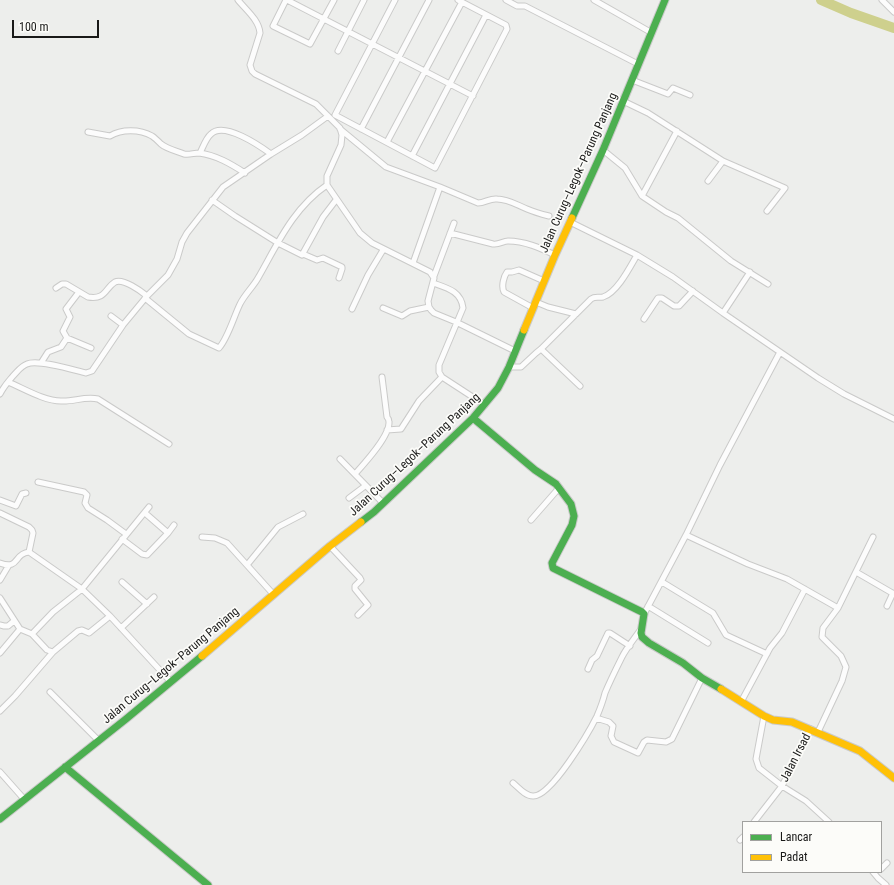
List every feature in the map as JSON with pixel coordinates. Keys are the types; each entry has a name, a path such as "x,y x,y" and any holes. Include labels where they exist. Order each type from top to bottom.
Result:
{"main road":[{"name":"Jalan Curug–Legok–Parung Panjang","path":"0,819 126,719 330,546 374,512 473,418 498,388 509,367 555,255 603,150 665,0"},
{"path":"473,418 559,488 571,504 574,516 568,535 554,557 552,562 553,568 631,606 644,614 641,629 642,637 649,643 683,663 702,678 764,716 773,720 792,722 815,730 860,751 894,778"},
{"path":"65,767 208,885"}],"street":[{"path":"238,0 254,19 260,29 250,65 252,71 255,74 309,99 322,109 340,128 386,167 478,203 483,203 493,199 500,199 549,216"},
{"path":"334,0 324,19 310,44 273,26 287,0 324,19 348,32 473,96"},
{"path":"299,6 302,0"},
{"path":"338,51 364,0"},
{"path":"387,142 460,1 506,25 507,29 435,168 335,115 395,0"},
{"path":"361,128 429,0"},
{"path":"506,0 517,6 525,6"},
{"path":"520,0 525,6 638,64"},
{"path":"594,0 652,33"},
{"path":"882,0 894,12"},
{"path":"412,156 486,15"},
{"path":"632,80 666,94 669,94 673,88 690,95"},
{"path":"623,101 648,113 722,160 784,188 767,211"},
{"path":"0,394 3,387 23,366 33,362 41,362 86,373 93,370 123,325 146,297 168,275 185,238 223,187 328,116"},
{"path":"340,128 342,145 327,176 326,186 360,233 383,250 413,262 434,276"},
{"path":"200,153 210,134 215,131 222,130 244,136 271,154"},
{"path":"88,132 110,136 115,132 122,131 142,132 151,136 163,145 186,154 200,153 223,160 245,173"},
{"path":"642,196 678,131"},
{"path":"603,150 625,168 642,196 678,218 725,257 768,284"},
{"path":"708,181 722,160"},
{"path":"56,288 62,284 65,284 88,298 99,296 107,291 113,283 121,281 134,287 190,334 219,348 230,328 242,299 255,283 294,215 310,198 326,186"},
{"path":"413,262 440,187"},
{"path":"212,200 278,243 300,254 316,260 323,258 342,267 339,278"},
{"path":"303,254 323,217 336,200"},
{"path":"570,222 637,255 694,291 723,313 825,382 894,419"},
{"path":"454,223 434,276 428,301 429,307 434,313 515,351"},
{"path":"450,233 496,245 507,241 529,244 555,255"},
{"path":"352,309 368,275 383,250"},
{"path":"509,367 521,367 536,352 542,349 591,299 595,297 603,297 617,286 637,255"},
{"path":"544,281 519,270 507,272 505,274 502,286 504,292 534,305 548,306 576,314"},
{"path":"723,313 750,272"},
{"path":"433,283 449,288 458,295 463,308 439,365 439,372 442,376 484,405"},
{"path":"644,318 658,298 662,298 674,306 679,306 694,291"},
{"path":"79,292 67,308 70,317 63,331 67,338 91,348"},
{"path":"383,308 402,316 410,311 429,307"},
{"path":"111,316 123,325"},
{"path":"41,362 50,351 61,347 67,338"},
{"path":"542,349 580,386"},
{"path":"644,614 662,582 720,466 780,352"},
{"path":"387,430 401,429 419,401 442,376"},
{"path":"355,474 376,450 387,430 389,422 382,377"},
{"path":"8,382 54,401 90,397 98,398 169,444"},
{"path":"340,459 382,503"},
{"path":"38,482 84,492 87,495 85,503 88,508 126,534"},
{"path":"349,498 365,486"},
{"path":"531,520 559,488"},
{"path":"0,500 16,506 22,494 26,493"},
{"path":"32,634 53,612 82,589 126,534 145,513 148,507"},
{"path":"0,513 29,527 32,530 33,533 29,552"},
{"path":"145,513 168,533"},
{"path":"247,564 278,527 303,514"},
{"path":"122,539 142,554 150,554 174,525"},
{"path":"686,535 748,564 787,579 838,608 873,537"},
{"path":"202,537 215,538 227,543 274,595"},
{"path":"330,546 361,580 355,586 355,589 368,605 358,615"},
{"path":"0,580 9,566 13,564 21,554 29,552 82,589 110,616 170,681"},
{"path":"0,563 9,566"},
{"path":"856,572 893,594 888,606"},
{"path":"122,582 147,604"},
{"path":"662,582 713,613 726,635 767,654"},
{"path":"741,702 774,642 782,633 805,589"},
{"path":"121,628 154,597"},
{"path":"0,598 20,629 32,634 47,650 53,652"},
{"path":"648,606 708,643"},
{"name":"Jalan Irsad","path":"755,821 782,786 815,730 846,671 845,664 841,656 822,637 823,628 838,608"},
{"path":"0,711 53,652 78,631 82,630 89,633 110,616"},
{"path":"0,624 8,626 14,621"},
{"path":"0,653 20,629"},
{"path":"513,783 530,796 536,796 545,791 563,771 596,718 623,654 641,629"},
{"path":"588,669 592,660 597,656 608,633 630,646"},
{"path":"596,718 609,722 613,726 611,736 614,742 638,752 647,740 666,742 672,739 702,678"},
{"path":"50,692 98,740"},
{"path":"764,716 756,759 757,765 762,772 810,805 828,821"},
{"path":"0,772 24,799"},
{"path":"882,868 887,863"},
{"path":"875,873 886,885"}],"waterway":[{"path":"821,0 851,13 894,28"}],"traffic: fast":[{"path":"572,218 603,150 665,0"},
{"path":"361,522 374,512 473,418 498,388 509,367 524,330"},
{"path":"473,418 535,470 556,484 571,504 574,516 572,525 552,563 553,568 642,612 644,614 641,633 642,637 649,643 683,663 702,678 721,689"},
{"path":"0,819 126,719 202,656"},
{"path":"65,767 208,885"}],"traffic: slow":[{"path":"524,330 572,218"},
{"path":"202,656 330,546 361,522"},
{"path":"721,689 764,716 773,720 792,722 860,751 894,778"}]}
